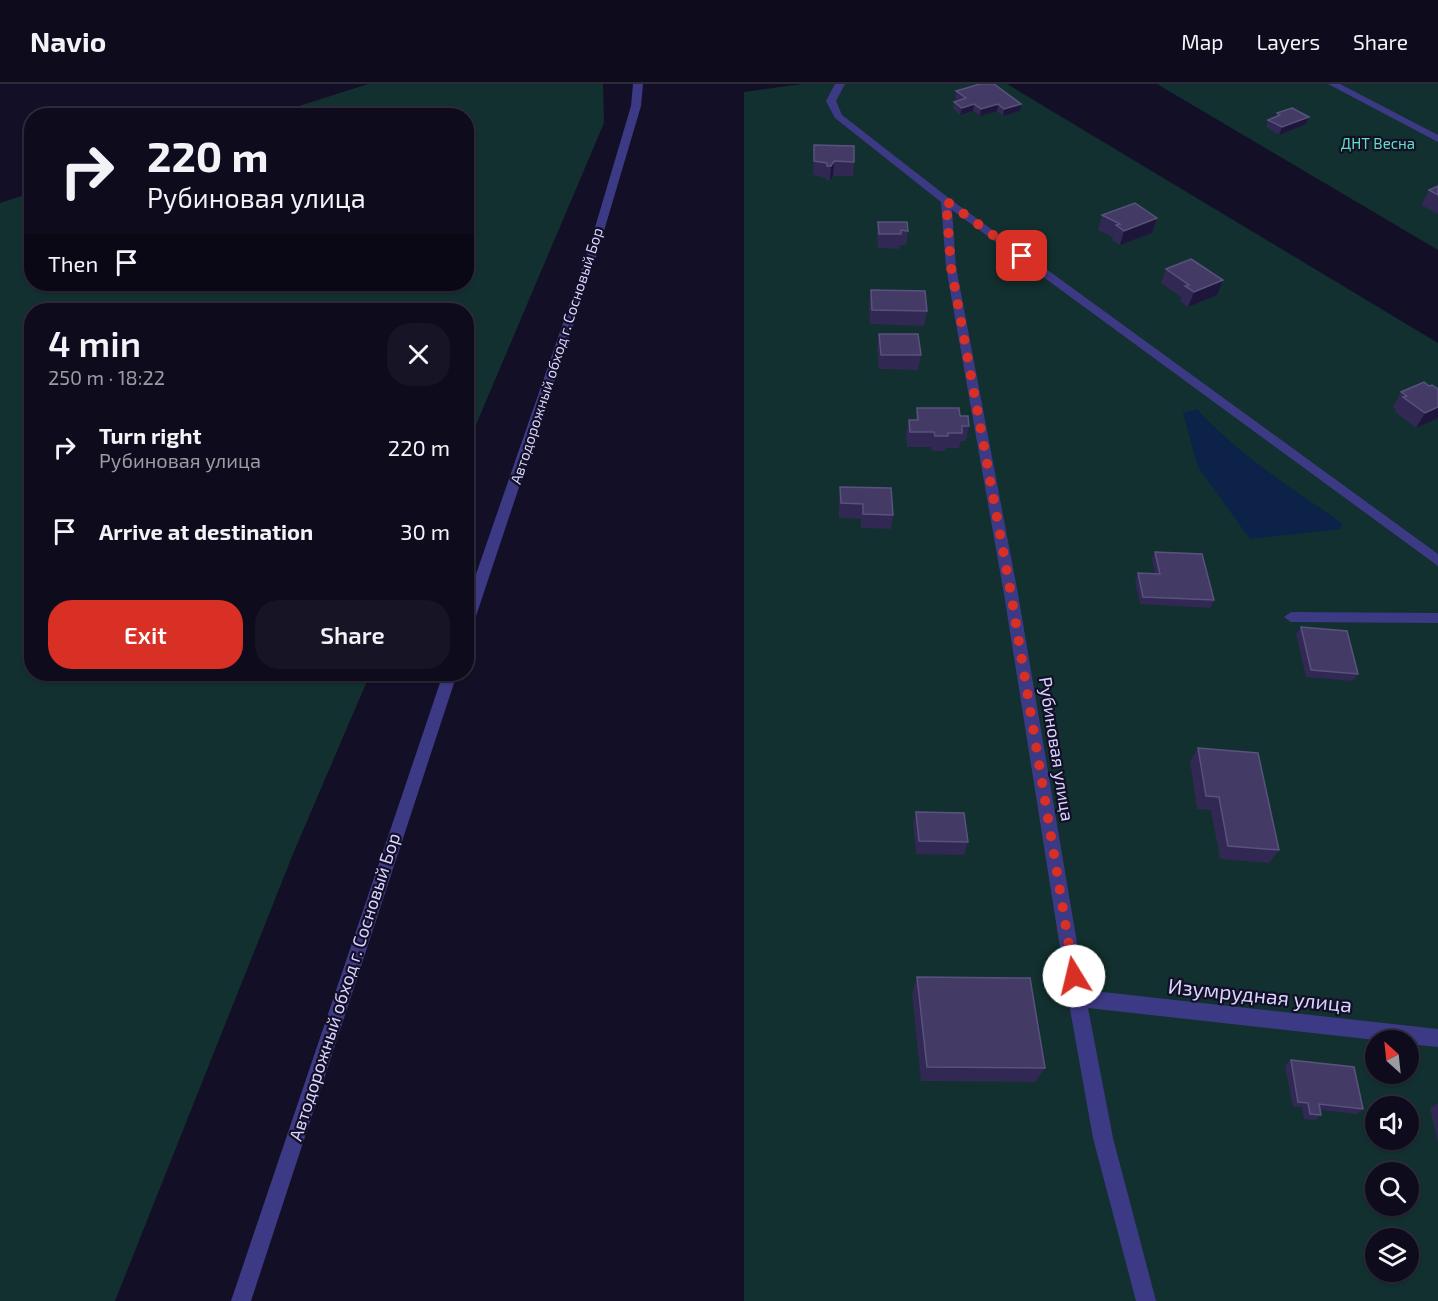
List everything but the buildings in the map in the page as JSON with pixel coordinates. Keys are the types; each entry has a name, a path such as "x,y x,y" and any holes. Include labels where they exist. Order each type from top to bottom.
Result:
{"street":[{"name":"Автодорожный обход г. Сосновый Бор","path":"474,601 593,251 636,106 638,84"},
{"path":"840,84 831,101 838,116 946,201 1438,561"},
{"path":"1333,84 1438,139"},
{"name":"Рубиновая улица","path":"946,201 951,267 1011,594 1077,998 1103,1138 1146,1301"},
{"path":"1291,616 1438,618"},
{"name":"Автодорожный обход г. Сосновый Бор","path":"241,1301 448,681"},
{"name":"Изумрудная улица","path":"1077,998 1438,1038"}],"green space":[{"path":"368,84 603,84 604,123 474,429 474,303 24,303 24,681 367,681 293,854 115,1301 0,1301 0,203 24,195 24,291 474,291 474,108 293,108"},
{"path":"802,84 1007,84 1438,343 1438,1301 744,1301 744,92"},
{"name":"ДНТ Весна","path":"1157,84 1438,84 1438,250"}],"water":[{"path":"1197,409 1248,456 1342,523 1341,529 1250,539 1198,467 1183,413"}],"route":[{"path":"1022,256 946,201 951,267 1011,594 1074,976"}]}
